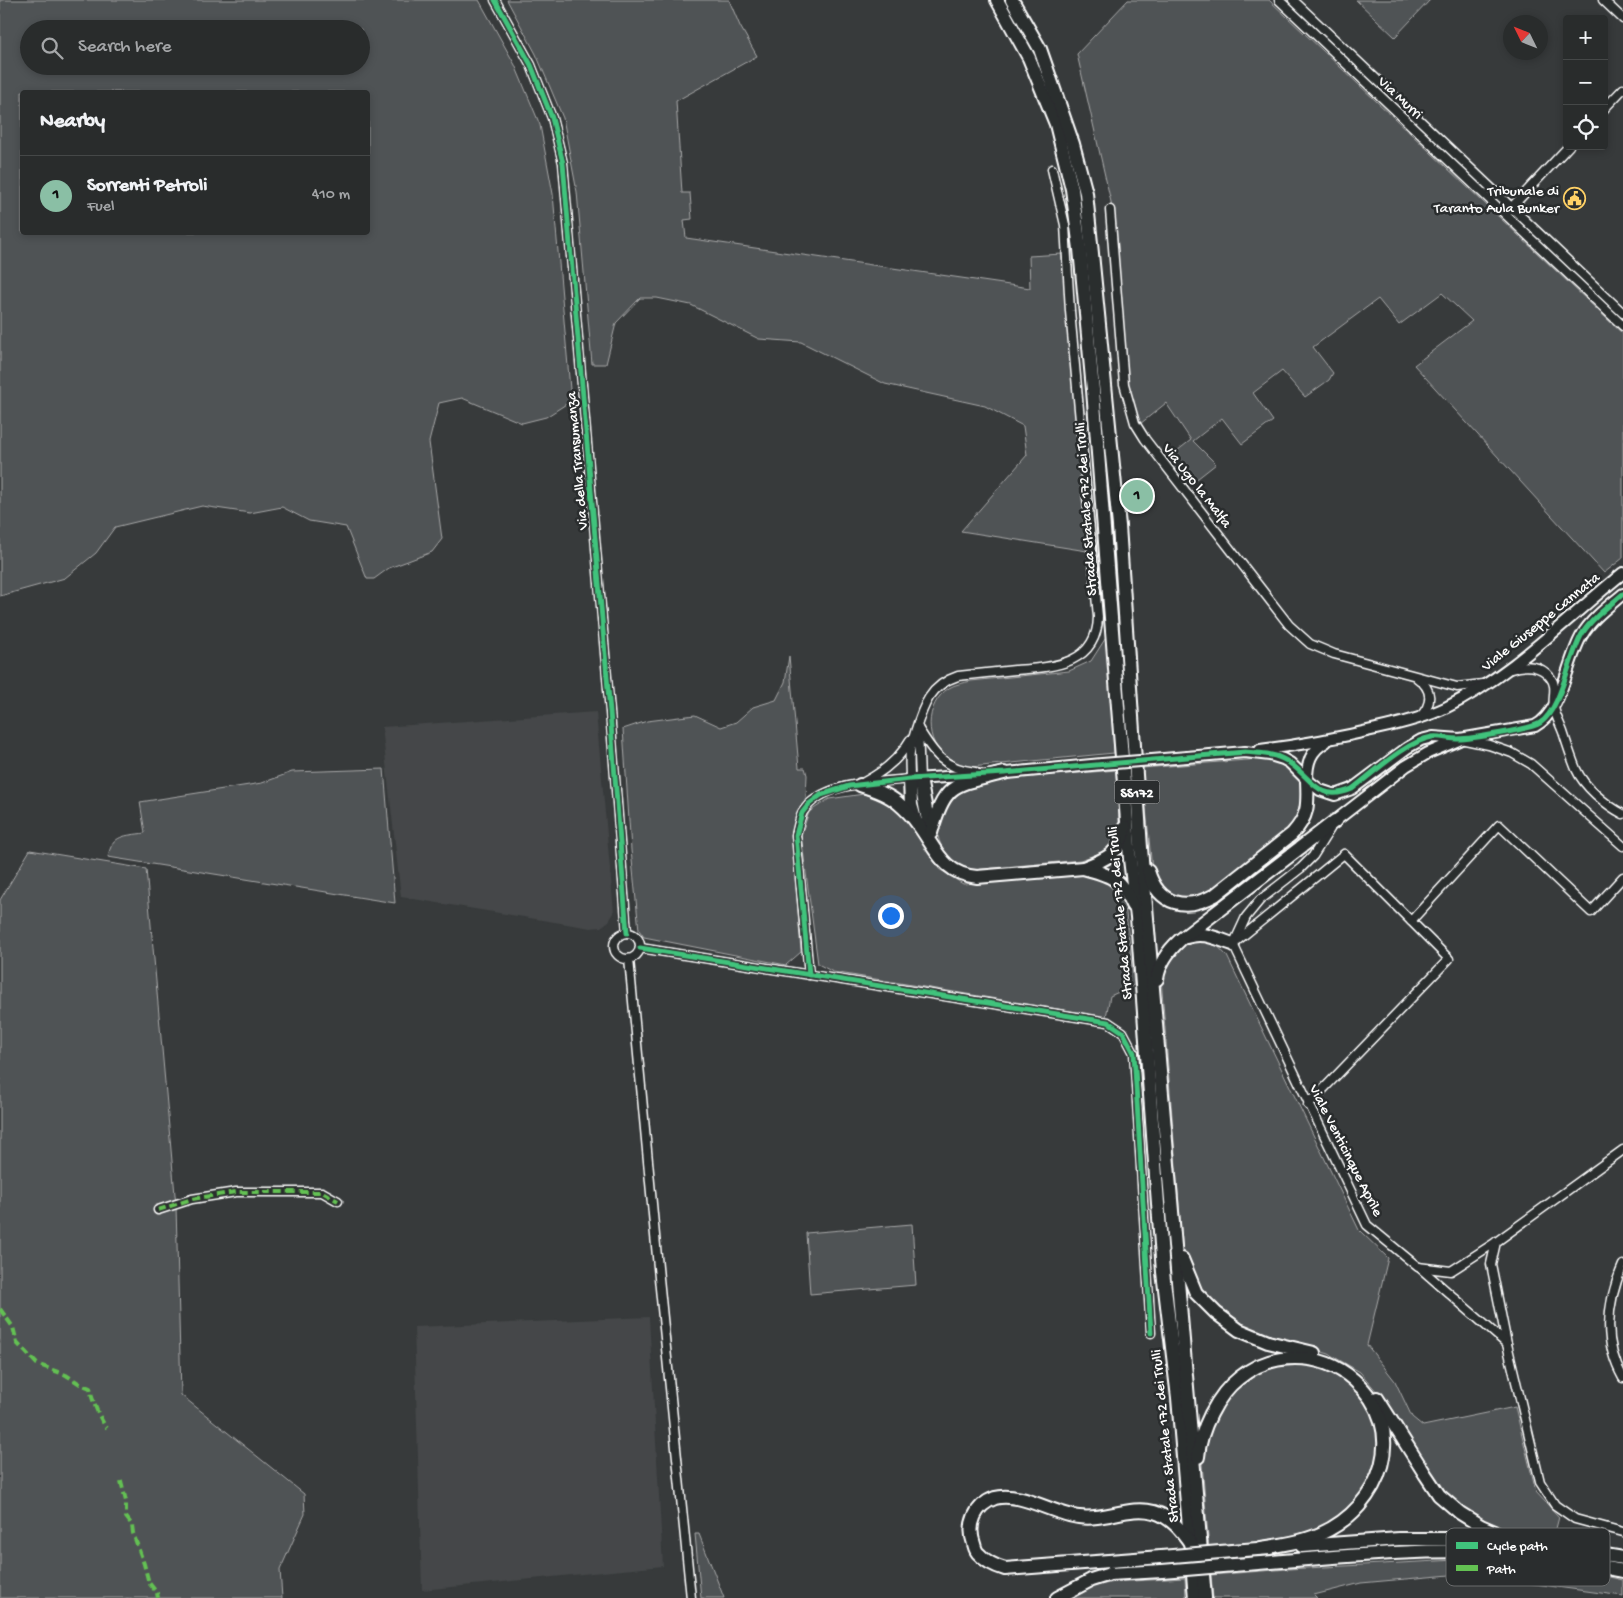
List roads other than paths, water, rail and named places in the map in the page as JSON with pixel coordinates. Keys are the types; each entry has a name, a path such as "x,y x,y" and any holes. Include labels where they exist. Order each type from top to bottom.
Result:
{"highway":[{"name":"Strada Statale 172 dei Trulli","path":"997,0 1029,58 1052,116 1072,189 1080,249 1126,812 1137,917 1163,1272 1178,1398 1195,1598"},
{"name":"Strada Statale 172 dei Trulli","path":"1012,0 1040,49 1073,144 1086,193 1119,526 1141,848 1155,994 1205,1598"},
{"path":"931,834 942,800 954,788 961,784 1004,773"},
{"path":"915,779 911,804 917,822"},
{"path":"915,779 934,848"},
{"path":"1141,848 1151,882 1161,894 1175,903 1183,905 1204,901 1215,895 1280,844 1301,824 1308,805 1308,780"},
{"path":"860,784 882,793 896,802 917,822 947,865 960,874 977,878 1083,868 1106,859 1119,846 1126,812"},
{"path":"1155,994 1157,974 1161,964 1165,956 1180,940 1335,821"},
{"path":"1083,868 1104,873 1115,879 1128,894 1137,917"},
{"path":"1180,940 1194,934 1204,934 1233,944"},
{"path":"1176,1242 1196,1293 1216,1313 1239,1330 1268,1342 1327,1356 1354,1371 1373,1391 1439,1495 1460,1513 1486,1528"},
{"path":"1195,1485 1198,1452 1206,1427 1225,1391 1236,1380 1258,1365 1272,1360 1302,1358 1326,1363 1357,1382 1371,1400 1380,1418 1382,1429 1384,1451 1382,1466 1373,1489 1362,1504 1349,1516 1328,1530 1306,1540 1261,1548"},
{"path":"1191,1544 1169,1519 1157,1513 1142,1510 1109,1514 1096,1518 1078,1517 1008,1496 993,1499 980,1507 972,1520 971,1537 977,1553 992,1565 1005,1569 1261,1548 1399,1539 1446,1539"},
{"path":"1057,1598 1091,1580 1110,1574 1355,1555 1446,1551"},
{"path":"1610,1556 1623,1558"},
{"path":"1610,1568 1623,1571"}],"street":[{"name":"Via della Transumanza","path":"495,0 531,65 552,118 563,163 627,933"},
{"name":"Via Murri","path":"1279,0 1623,326"},
{"name":"Via Murri","path":"1293,0 1623,313"},
{"path":"1603,0 1623,19"},
{"path":"1608,105 1623,89"},
{"path":"1505,214 1565,150"},
{"path":"915,779 910,752 922,710 930,694 940,684 958,676 1051,667 1067,663 1089,646 1098,627 1070,311 1065,225 1052,169"},
{"name":"Via Ugo la Malfa","path":"1110,210 1124,384 1135,424 1289,625 1310,644 1334,654 1456,687 1488,683"},
{"name":"Viale Giuseppe Cannata","path":"1245,752 1337,738 1419,718 1445,708 1505,671 1623,573"},
{"name":"Viale Giuseppe Cannata","path":"1245,752 1270,755 1283,759 1326,793 1335,795 1352,789 1407,748 1421,740 1433,737 1460,739 1535,726 1545,720 1554,706 1583,632 1623,594"},
{"path":"1505,671 1525,666 1533,667 1546,673 1554,684 1556,692 1554,706 1576,770 1587,785 1608,804 1623,814"},
{"path":"1413,676 1423,682 1429,695 1427,709 1419,718"},
{"path":"917,726 935,753 947,764 963,770 989,774"},
{"path":"860,784 878,775 898,758 906,748 917,726"},
{"path":"1308,780 1308,762 1314,750 1326,742 1337,738"},
{"path":"1233,944 1239,928 1250,911 1260,900 1301,868 1313,856 1335,821 1406,766 1428,753 1460,739 1489,745 1512,753 1531,764 1623,846"},
{"path":"809,975 796,835 802,813 821,795 860,784 1245,752"},
{"path":"1411,921 1499,825 1591,912 1623,877"},
{"path":"1233,944 1344,854 1449,959 1308,1105"},
{"path":"627,933 637,938 640,948 636,956 629,959 619,957 614,948 618,938 627,933"},
{"name":"Viale Venticinque Aprile","path":"1233,944 1308,1105 1367,1225 1506,1344"},
{"path":"640,948 1108,1022 1124,1032 1134,1053 1151,1333"},
{"path":"629,959 657,1265 691,1598"},
{"path":"1418,1267 1451,1271 1496,1242 1623,1150"},
{"path":"158,1210 192,1199 236,1192 322,1192 338,1202"},
{"path":"1496,1242 1491,1264 1506,1344 1540,1482 1555,1505 1575,1519 1608,1528"},
{"path":"1623,1265 1610,1301 1608,1316 1609,1340 1614,1358 1623,1378"},
{"path":"1610,1528 1623,1532"}],"place":[{"name":"Tribunale di Taranto Aula Bunker","path":"1575,199"},
{"name":"Sorrenti Petroli","path":"1137,496"}]}
